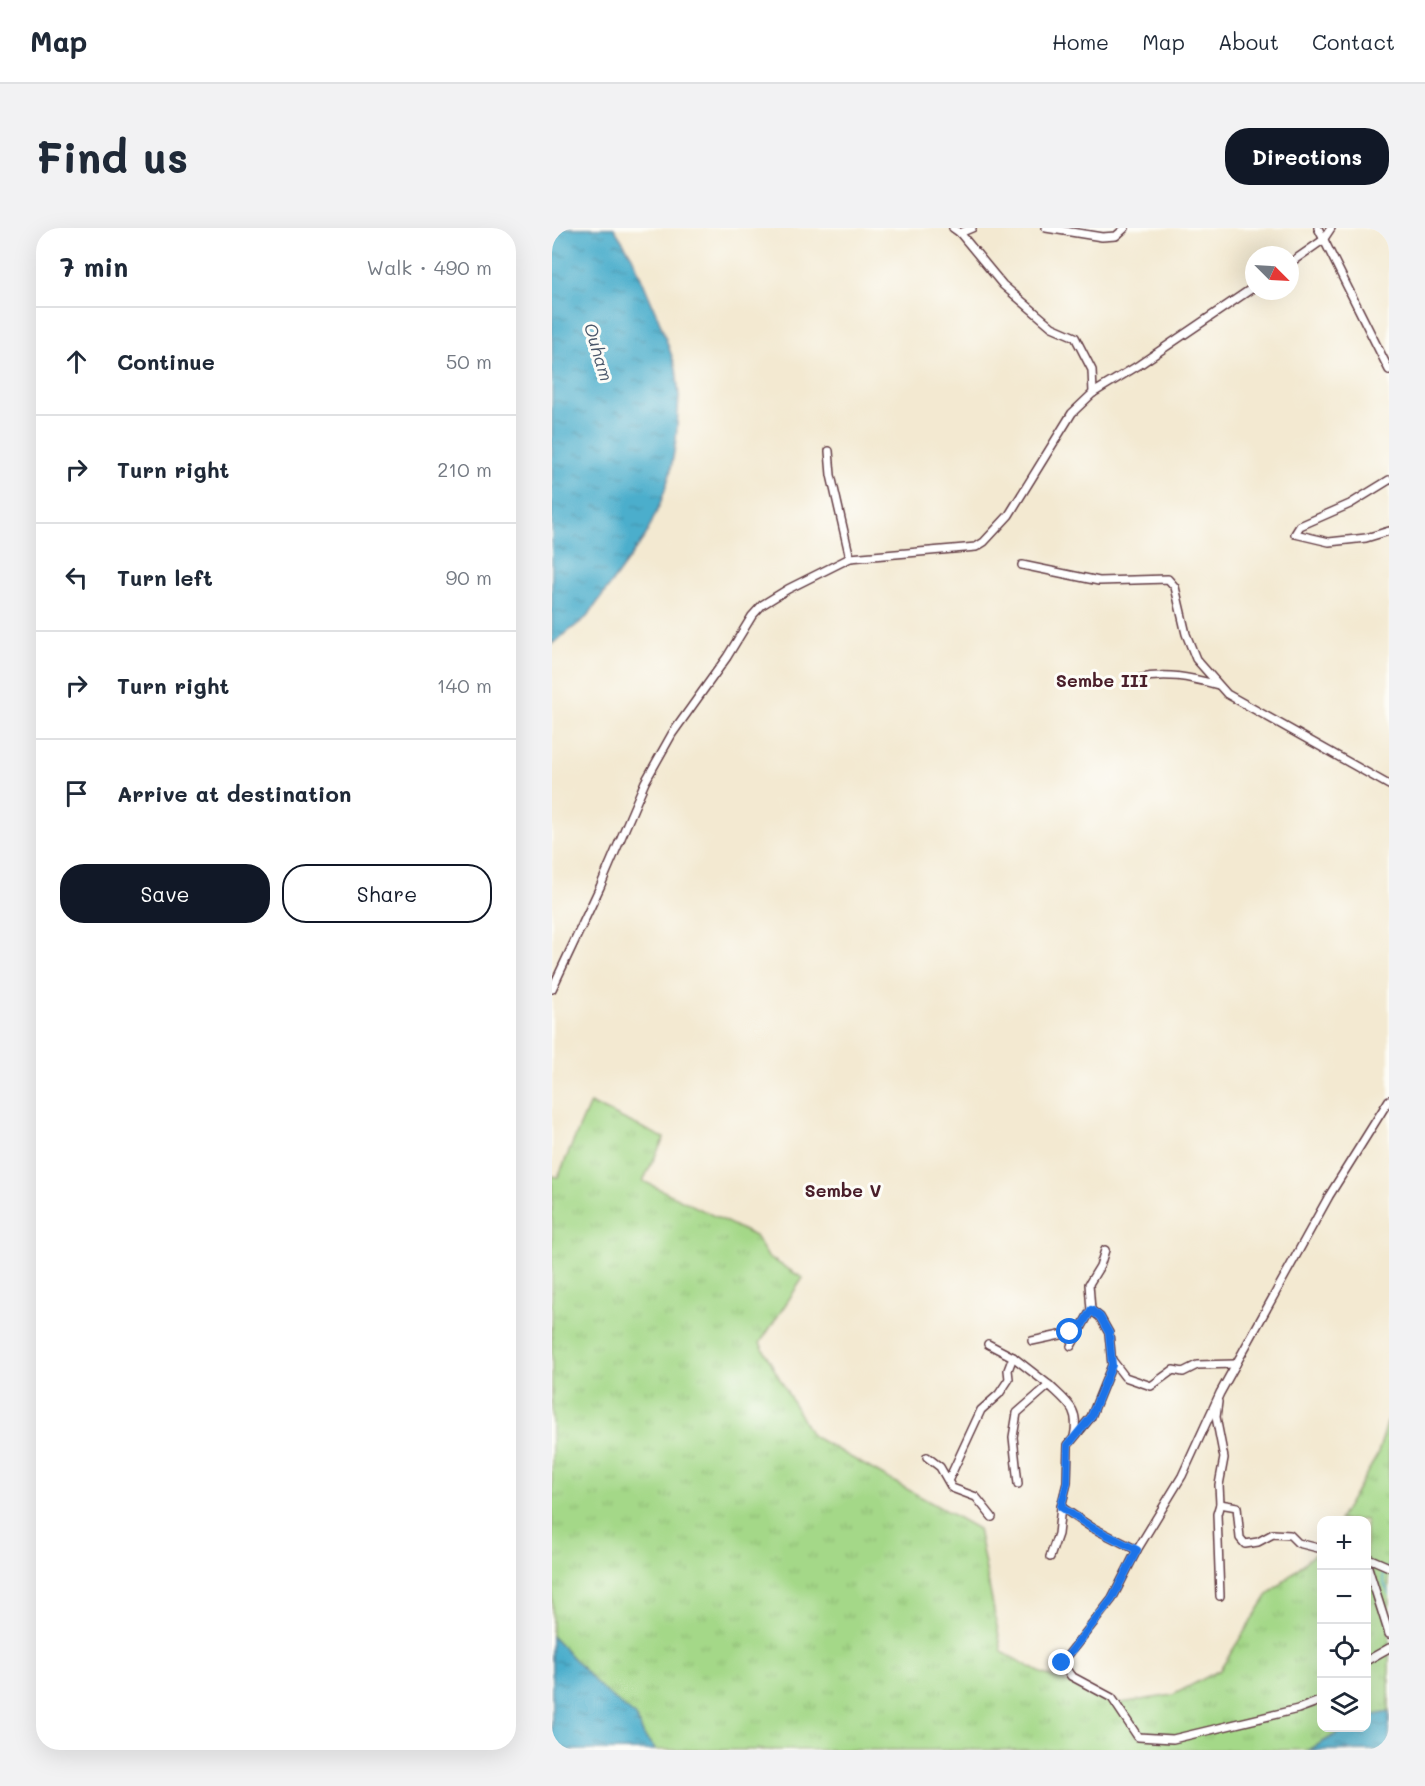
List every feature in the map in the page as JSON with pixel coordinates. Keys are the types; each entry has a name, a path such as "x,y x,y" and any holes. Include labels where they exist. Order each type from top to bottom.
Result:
{"street":[{"path":"953,228 960,233 1003,285 1052,327 1075,337 1092,370 1093,393"},
{"path":"960,233 972,228"},
{"path":"1046,228 1102,237 1116,236 1125,228"},
{"path":"1318,228 1389,370"},
{"path":"1299,257 1323,240 1331,228"},
{"path":"552,989 600,887 645,782 672,734 727,657 752,616 762,605 788,589 850,558 976,546 984,542 1009,515 1072,413 1093,393 1139,365 1245,293"},
{"path":"829,450 831,475 850,558"},
{"path":"1389,480 1350,504 1300,526 1295,534 1329,542 1366,538 1389,531"},
{"path":"1022,565 1099,581 1168,579 1175,586 1186,634 1196,659 1227,694 1243,705 1389,784"},
{"path":"1136,679 1156,674 1190,677 1218,685"},
{"path":"1317,1702 1298,1709 1173,1739 1138,1737 1112,1698 1071,1676 1062,1663 1112,1599 1137,1550 1182,1476 1220,1394 1329,1196 1389,1100"},
{"path":"1071,1346 1091,1310 1089,1284 1100,1266 1105,1250"},
{"path":"1050,1557 1058,1534 1067,1483 1068,1445 1091,1417 1112,1365 1109,1333 1100,1317 1091,1310"},
{"path":"1032,1341 1079,1331"},
{"path":"988,1344 1013,1357 1049,1385 1073,1408 1077,1425 1073,1441"},
{"path":"949,1479 981,1410 999,1394 1009,1379 1008,1370 1013,1357"},
{"path":"1110,1358 1125,1377 1150,1386 1173,1370 1183,1372 1197,1365 1236,1364"},
{"path":"1018,1484 1012,1437 1017,1413 1049,1385"},
{"path":"1220,1394 1216,1417 1224,1458 1218,1485 1220,1504 1217,1514 1220,1596"},
{"path":"927,1457 940,1467 949,1479 952,1488 976,1497 992,1517"},
{"path":"1220,1504 1237,1508 1240,1538 1245,1544 1258,1542 1273,1534 1290,1535 1298,1543 1317,1548"},
{"path":"1061,1507 1091,1527 1137,1550"},
{"path":"1371,1561 1389,1567"},
{"path":"1369,1570 1389,1634"},
{"path":"1371,1658 1389,1648"}],"green space":[{"path":"590,1103 664,1138 643,1181 755,1236 768,1257 803,1278 760,1343 811,1435 978,1529 1002,1652 1041,1673 1121,1703 1173,1695 1220,1670 1267,1596 1317,1552 1317,1732 1340,1732 1309,1750 656,1750 644,1736 636,1717 602,1689 552,1636 552,1176 558,1177"},
{"path":"1389,1417 1389,1712 1371,1717 1371,1516 1341,1516 1377,1456"}],"water":[{"name":"Ouham","path":"552,228 614,228 632,256 659,320 676,368 679,396 676,441 670,474 661,502 646,535 587,617 552,644"},
{"path":"552,1636 602,1689 636,1717 644,1736 656,1750 552,1750"},
{"path":"1389,1712 1389,1750 1309,1750 1340,1732 1371,1732 1371,1716"}],"waterway":[{"path":"1387,1568 1383,1578 1389,1595"}],"district":[{"name":"Sembe III","path":"1102,681"},
{"name":"Sembe V","path":"843,1191"}],"route":[{"path":"1062,1663 1112,1599 1137,1550 1091,1527 1061,1507 1067,1483 1068,1445 1091,1417 1112,1365 1109,1333 1100,1317 1091,1310 1079,1331 1070,1332"}]}
